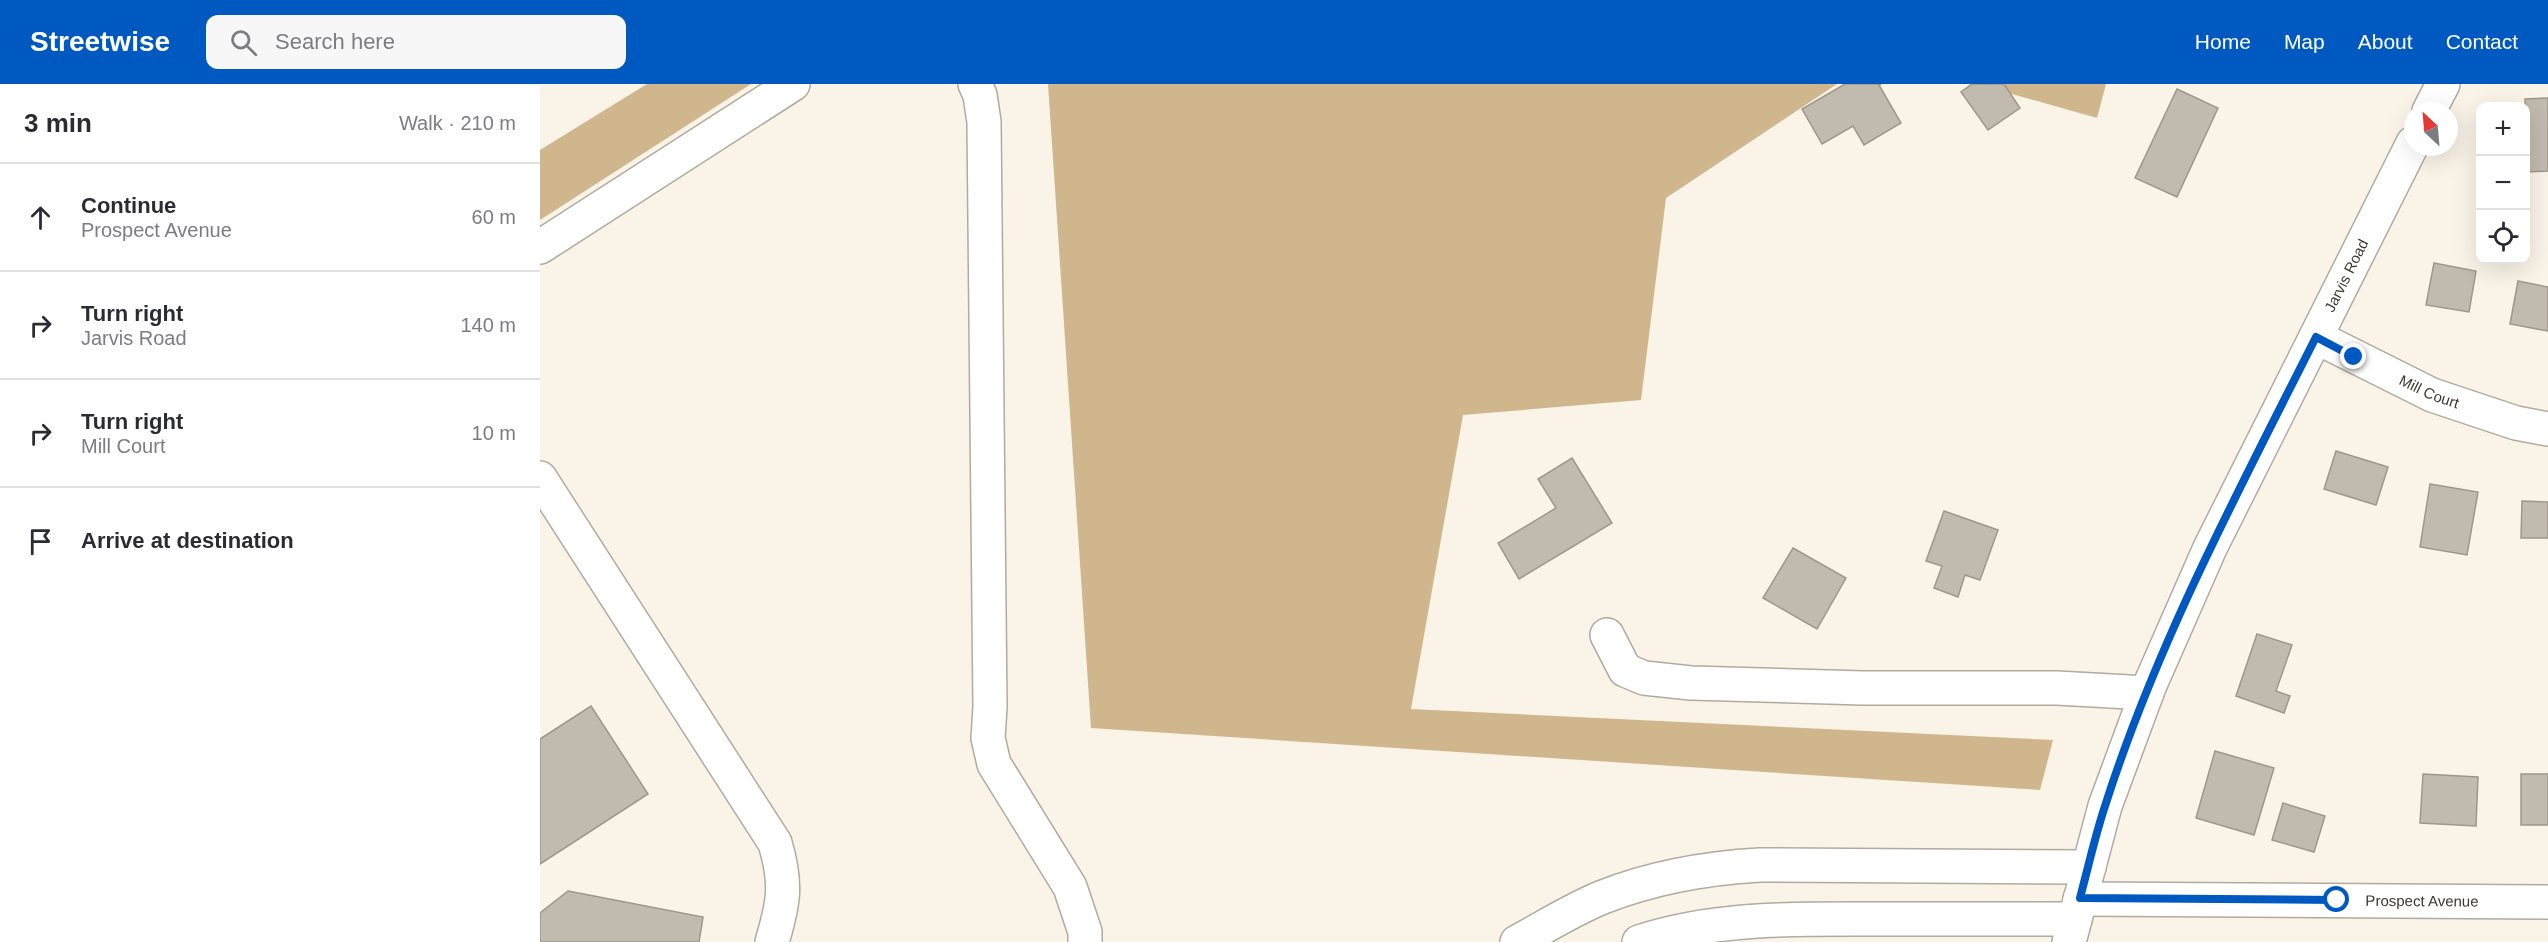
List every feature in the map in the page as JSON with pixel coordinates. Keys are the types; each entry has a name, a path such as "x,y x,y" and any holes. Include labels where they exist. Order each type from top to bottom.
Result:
{"street":[{"path":"540,248 793,84"},
{"path":"975,84 980,95 984,122 990,707 988,738 994,764 1070,887 1085,942"},
{"path":"2434,102 2443,84"},
{"name":"Jarvis Road","path":"2075,920 2105,806 2147,693 2210,549 2406,156"},
{"name":"Mill Court","path":"2316,337 2432,395 2516,423 2548,429"},
{"path":"540,478 775,843 783,871 782,907 772,942"},
{"path":"1607,635 1625,670 1644,678 1691,683 1863,688 2057,688 2147,693"},
{"path":"1517,942 1601,898 1659,878 1717,868 1760,865 2089,867"},
{"name":"Prospect Avenue","path":"1639,942 1663,934 1714,924 1772,918 2075,920 2548,902"}],"shaded area":[{"path":"647,84 751,84 540,220 540,150"},
{"path":"1048,84 1837,84 1666,198 1641,400 1463,415 1411,709 2053,740 2040,790 1091,728"},
{"path":"1982,84 2106,84 2097,118"}],"building":[{"path":"1845,84 1881,84 1879,85 1901,123 1864,145 1853,126 1822,144 1802,109"},
{"path":"1972,84 2004,84 2020,108 1988,130 1961,92"},
{"path":"2177,89 2218,108 2177,197 2135,178"},
{"path":"2548,98 2548,171 2530,172 2530,102 2525,102 2525,99"},
{"path":"2434,263 2476,271 2469,312 2426,305"},
{"path":"2518,281 2548,287 2548,331 2510,324"},
{"path":"2336,451 2388,467 2376,505 2324,489"},
{"path":"1572,458 1612,523 1519,579 1498,543 1556,508 1538,479"},
{"path":"2430,484 2478,492 2467,555 2420,547"},
{"path":"2522,501 2548,502 2548,538 2521,538"},
{"path":"1944,511 1998,530 1980,580 1965,575 1958,597 1934,588 1942,566 1926,561"},
{"path":"1793,548 1846,578 1817,629 1763,598"},
{"path":"2257,634 2292,645 2276,691 2290,696 2284,713 2236,696"},
{"path":"591,706 648,794 540,864 540,739"},
{"path":"2215,751 2274,768 2254,835 2196,818"},
{"path":"2423,774 2478,777 2476,826 2420,823"},
{"path":"2521,774 2548,774 2548,825 2521,825"},
{"path":"2283,803 2325,816 2314,852 2272,840"},
{"path":"568,891 703,917 699,942 540,942 540,913"}],"route":[{"path":"2337,900 2080,898 2105,806 2149,687 2210,549 2316,337 2354,357"}]}
